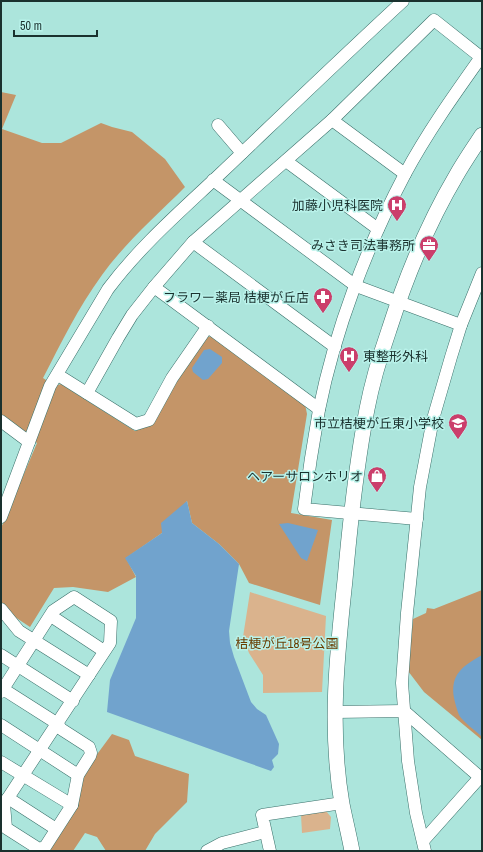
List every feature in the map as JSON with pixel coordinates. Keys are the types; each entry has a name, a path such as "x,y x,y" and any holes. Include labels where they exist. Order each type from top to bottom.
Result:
{"street":[{"path":"1,517 50,386 58,375 108,288 127,264 167,222 242,153 288,101 403,1"},
{"path":"87,393 132,315 193,242 332,120 434,20 481,57 437,120 405,174 378,229 356,286 351,295 335,346 319,409 304,509 416,519"},
{"path":"332,120 405,174"},
{"path":"218,125 242,153"},
{"path":"352,851 342,803 336,740 336,673 351,513 367,408 383,348 398,302 418,251 456,176 482,135"},
{"path":"286,161 378,229"},
{"path":"214,180 356,286 461,325"},
{"path":"193,242 335,346"},
{"path":"424,846 416,813 408,761 402,683 416,519 433,419 461,325 482,273"},
{"path":"154,287 319,409"},
{"path":"58,375 136,424 149,420 172,378 208,326"},
{"path":"1,421 29,442"},
{"path":"35,641 2,690 58,724 61,729 89,747 91,753 78,775 72,805 45,848 39,849 6,828 4,804 39,750 58,724 88,675 110,643 111,621 74,596 58,607 50,616 35,641"},
{"path":"1,609 19,631 88,675"},
{"path":"50,616 104,651"},
{"path":"1,655 72,701"},
{"path":"335,712 404,711 481,778 424,846"},
{"path":"1,725 78,775"},
{"path":"1,762 72,805"},
{"path":"8,798 56,829"},
{"path":"270,851 262,815 342,803"},
{"path":"207,851 222,843 265,832"}],"green space":[{"name":"桔梗が丘18号公園","path":"250,592 326,616 322,692 263,693 263,675 249,653 243,637"},
{"path":"326,811 331,817 330,829 302,833 301,815"}],"shaded area":[{"path":"1,92 16,95 2,129 42,143 61,143 101,123 132,132 165,159 185,187 131,240 93,287 63,339 43,378 55,386 61,384 135,431 153,424 184,367 206,337 213,336 305,404 307,414 291,513 332,520 320,605 249,583 239,564 219,544 192,523 187,501 162,533 126,558 136,577 108,592 73,587 54,588 30,627 12,615 4,604 1,608 1,528 37,443 1,414"},
{"path":"482,590 482,740 424,692 408,671 413,619 426,613 427,608 434,609"},
{"path":"112,734 129,740 135,756 189,774 187,802 155,834 145,851 106,851 97,837 85,833 73,851 48,851 77,808 84,772"}],"water":[{"path":"210,349 222,357 222,363 208,379 203,380 193,372 192,368 204,350"},
{"path":"187,501 192,523 219,544 239,564 229,631 230,643 251,702 257,709 266,715 279,744 278,754 272,760 274,767 271,771 107,712 110,680 136,618 136,576 125,558 162,533 161,523"},
{"path":"288,523 318,530 307,561 301,558 279,524"},
{"path":"482,655 482,737 459,715 454,700 453,690 456,677 459,672 469,663"}],"place":[{"name":"加藤小児科医院","path":"397,222"},
{"name":"みさき司法事務所","path":"429,262"},
{"name":"フラワー薬局 桔梗が丘店","path":"323,314"},
{"name":"東整形外科","path":"349,373"},
{"name":"市立桔梗が丘東小学校","path":"458,440"},
{"name":"ヘアーサロンホリオ","path":"377,493"}]}
